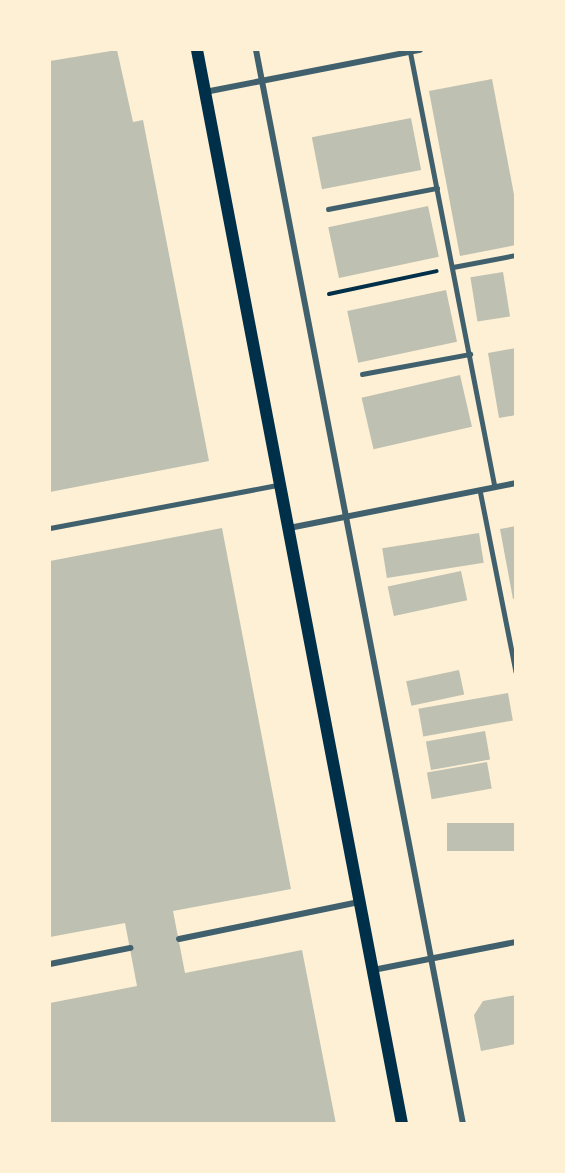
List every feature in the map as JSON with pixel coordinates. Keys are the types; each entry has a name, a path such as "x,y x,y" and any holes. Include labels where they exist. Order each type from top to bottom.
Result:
{"main road":[{"path":"197,50 402,1124"}],"street":[{"path":"256,50 463,1124"},
{"path":"205,92 420,50"},
{"path":"289,528 516,483"},
{"path":"179,939 360,902"},
{"path":"373,970 516,942"},
{"path":"50,964 130,948"}],"lane":[{"path":"411,50 495,487"},
{"path":"328,209 437,188"},
{"path":"453,267 516,255"},
{"path":"362,374 470,354"},
{"path":"50,528 280,484"},
{"path":"480,490 516,671"}],"path":[{"path":"329,294 453,267"}],"building":[{"path":"117,50 133,122 143,120 209,461 50,492 50,61"},
{"path":"492,79 516,205 516,245 460,256 429,91"},
{"path":"411,118 421,170 322,189 312,137"},
{"path":"428,206 439,257 339,278 328,227"},
{"path":"503,272 510,316 477,322 470,277"},
{"path":"446,290 457,342 358,363 347,311"},
{"path":"516,348 516,415 499,418 488,353"},
{"path":"460,375 472,427 374,449 362,398"},
{"path":"516,526 516,598 513,599 500,529"},
{"path":"222,528 291,889 173,911 185,973 302,950 336,1124 50,1124 50,1003 137,986 125,923 50,937 50,561"},
{"path":"479,533 484,563 387,578 382,548"},
{"path":"461,571 467,600 394,616 388,587"},
{"path":"459,670 464,694 411,706 406,681"},
{"path":"508,693 513,721 423,736 418,709"},
{"path":"485,731 490,760 431,770 426,741"},
{"path":"487,762 492,789 432,799 427,773"},
{"path":"447,823 516,823 516,851 447,851"},
{"path":"516,995 516,1044 481,1051 474,1015 483,1001"}]}
